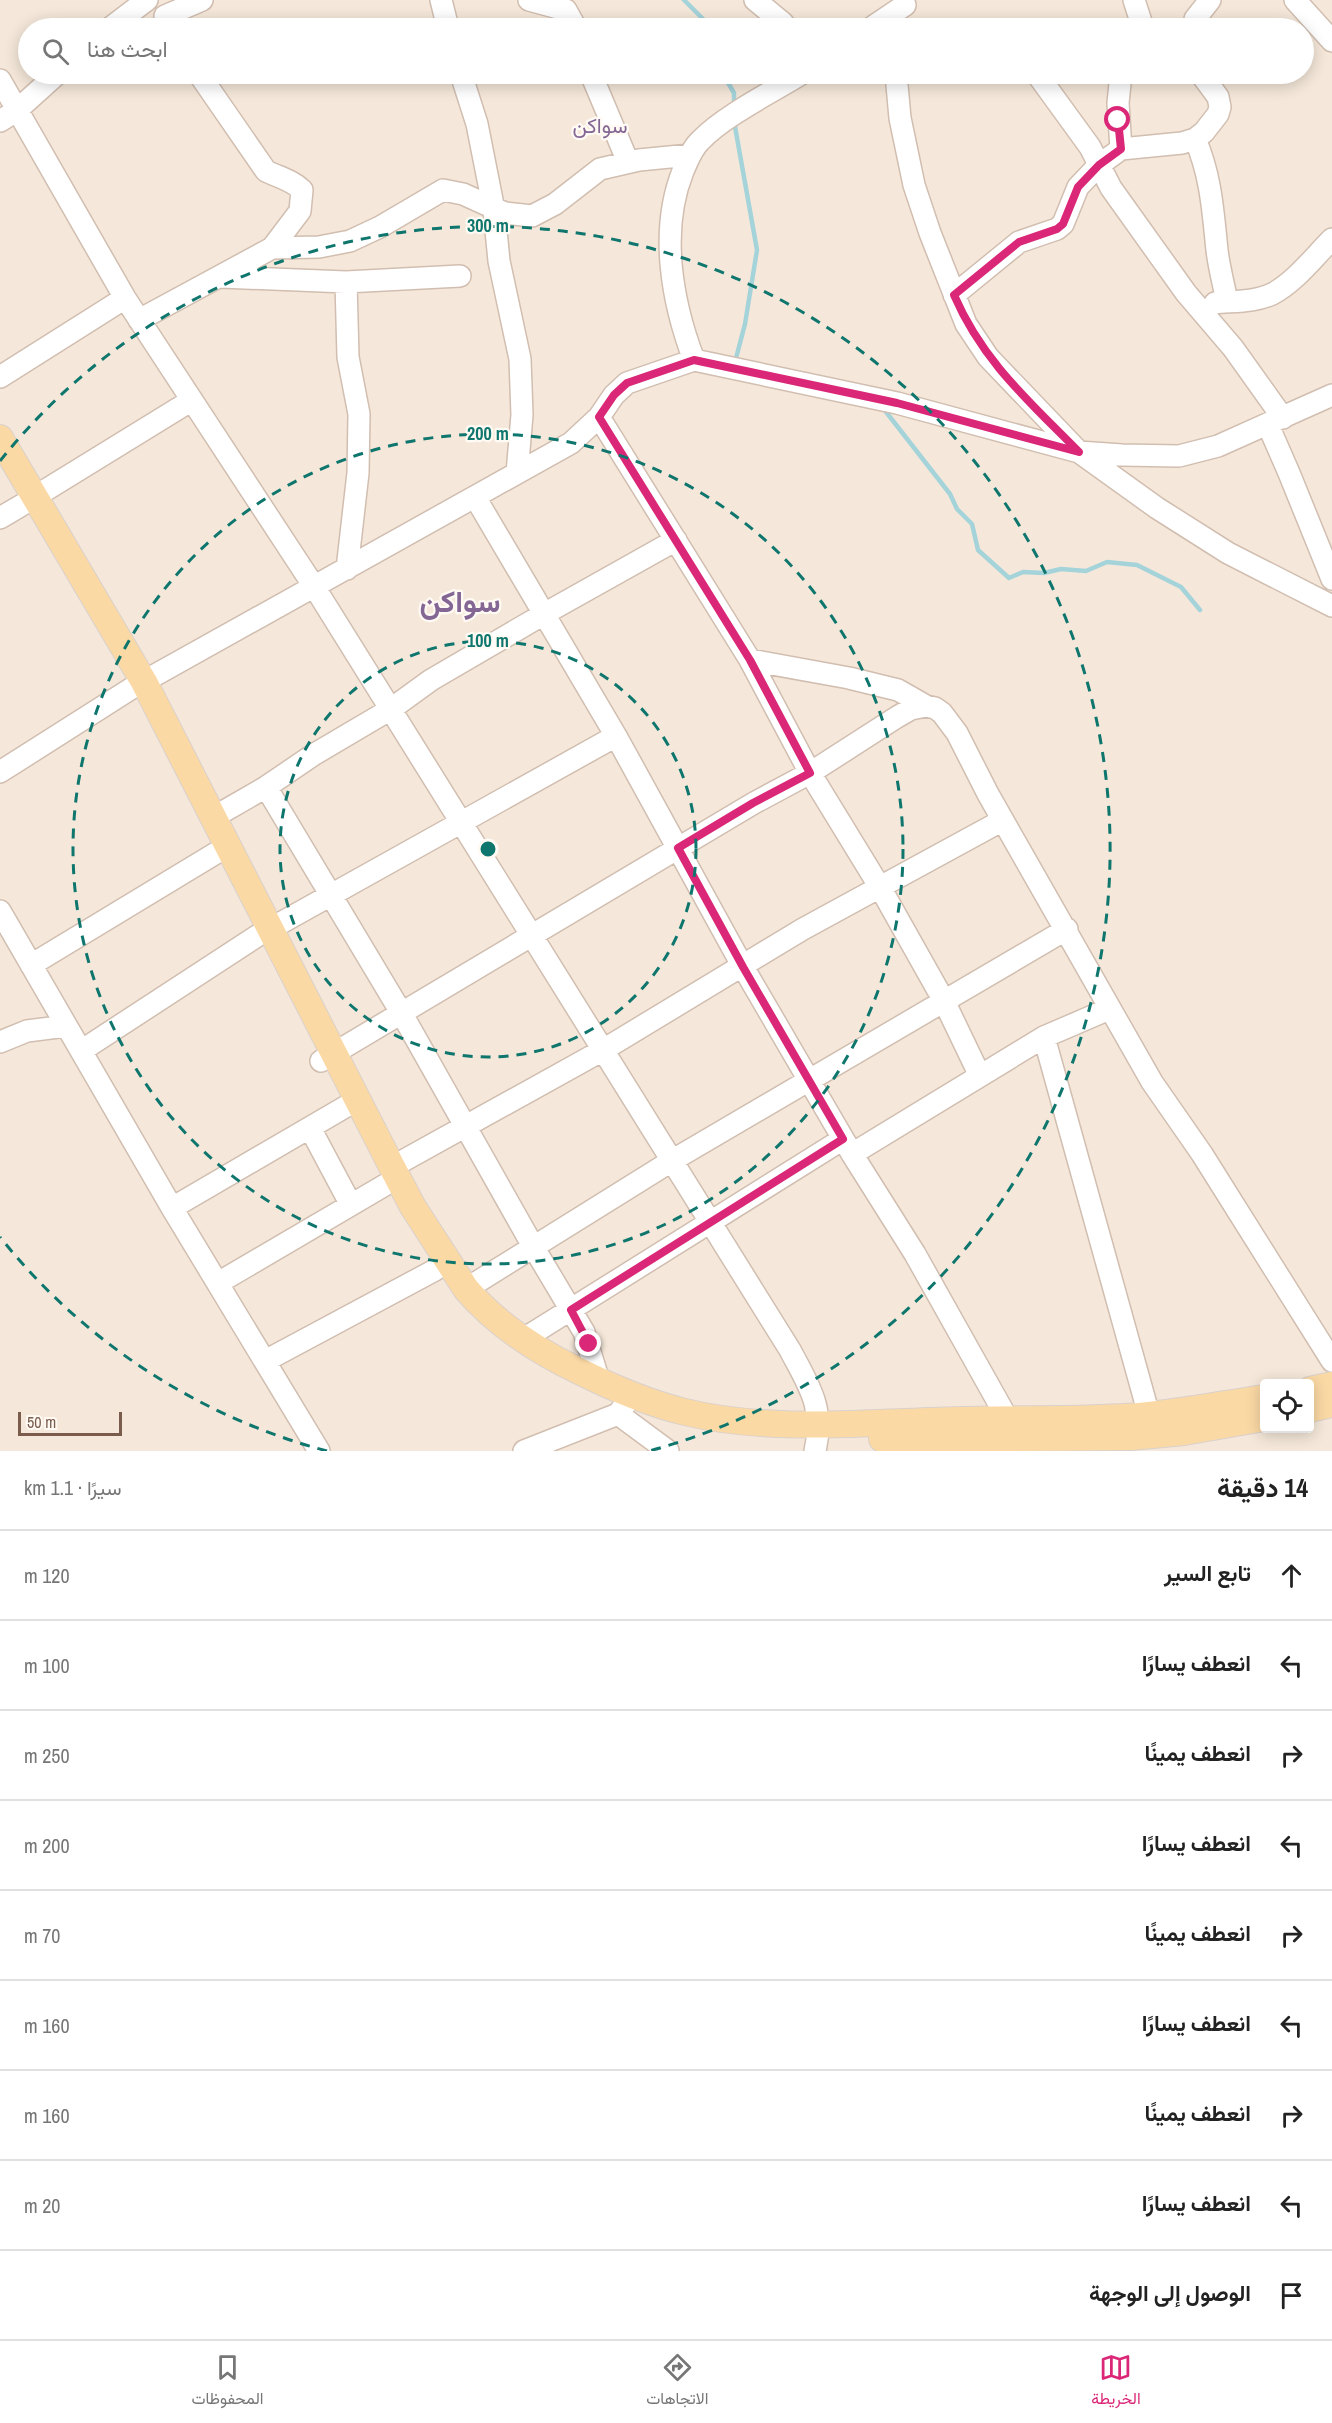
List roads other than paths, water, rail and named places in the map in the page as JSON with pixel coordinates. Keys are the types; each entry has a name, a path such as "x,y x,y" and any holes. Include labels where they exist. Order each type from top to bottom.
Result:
{"main road":[{"path":"0,438 29,500 214,817 264,933 435,1270 481,1323 510,1346 558,1375 648,1417 682,1428 750,1437 1046,1445 1184,1432 1260,1420"},
{"path":"0,466 29,500"},
{"path":"138,685 216,853 264,933"},
{"path":"388,1176 413,1207 466,1289 476,1300 522,1340 599,1381 624,1405"},
{"path":"1314,1389 1332,1386"},
{"path":"817,1438 1007,1418 1112,1418 1149,1415 1260,1399"},
{"path":"1314,1408 1332,1404"}],"street":[{"path":"123,18 147,0"},
{"path":"165,15 202,0"},
{"path":"441,0 446,18"},
{"path":"529,0 566,10 570,18"},
{"path":"755,0 775,18"},
{"path":"774,0 781,18"},
{"path":"1134,0 1140,18"},
{"path":"1196,18 1210,0"},
{"path":"1295,0 1311,18"},
{"path":"885,18 907,3"},
{"path":"903,18 907,3"},
{"path":"1314,21 1332,41"},
{"path":"0,80 8,116 315,588 790,1350 813,1395 817,1438"},
{"path":"8,116 45,84"},
{"path":"139,320 272,248 300,211 302,190 295,183 266,171 207,84"},
{"path":"464,84 477,124 494,210 499,261 520,359 522,415 517,473"},
{"path":"595,84 628,162"},
{"path":"694,360 681,324 673,282 671,239 675,190 690,155 700,141 715,128 785,84"},
{"path":"897,84 900,118 914,185 930,233 966,324 988,357 1079,452 1157,508 1228,553 1332,606"},
{"path":"1044,84 1085,139 1110,188 1197,306 1233,348 1275,422 1289,472 1332,579"},
{"path":"1120,84 1118,103 1121,149"},
{"path":"954,295 1019,242 1057,229 1063,224 1078,187 1099,165 1121,149 1195,139 1214,121 1220,107 1218,97 1208,84"},
{"path":"1195,139 1203,157 1210,190 1227,302"},
{"path":"272,248 319,247 350,241 380,227 443,190 463,194 494,210 532,216 555,204 600,169 628,162 690,155"},
{"path":"1197,306 1271,294 1288,282 1332,239"},
{"path":"220,277 346,282 460,276"},
{"path":"346,282 348,357 359,414 358,473 347,569"},
{"path":"0,377 125,298"},
{"path":"0,772 138,685 571,443 599,417 614,395 627,383 694,360 897,403 1079,452 1122,455 1179,456 1218,446 1332,395"},
{"path":"0,518 192,400"},
{"path":"599,417 750,660 810,773 881,889 944,1001 980,1076"},
{"path":"475,497 616,736 743,967 847,1146 915,1254 1007,1418"},
{"path":"214,817 266,788 313,755 391,709 431,680 676,540"},
{"path":"750,660 849,678 898,690 942,713 957,733 1003,820 1152,1082 1202,1154 1332,1361"},
{"path":"328,1058 753,803 810,773 911,709 926,706"},
{"path":"81,1051 264,933 616,736"},
{"path":"266,788 402,1014 571,1310 589,1344 599,1381"},
{"path":"218,1283 351,1205 388,1176 465,1126 603,1050 803,929 881,889 1003,820"},
{"path":"31,966 216,853"},
{"path":"0,911 172,1208 319,1451"},
{"path":"466,1289 673,1160 1067,929"},
{"path":"522,1340 710,1224 847,1146 980,1076 1044,1037 1109,1009"},
{"path":"0,1042 27,1031 66,1026"},
{"path":"1044,1037 1149,1415"},
{"path":"172,1208 350,1104"},
{"path":"310,1128 351,1205"},
{"path":"266,1360 435,1270"},
{"path":"525,1451 624,1405 668,1451"}],"waterway":[{"path":"684,0 702,18"},
{"path":"729,84 734,93 734,106"},
{"path":"734,121 757,250 745,324 735,362"},
{"path":"883,408 950,494 957,509 972,524 978,550 1009,578 1023,572 1044,573 1061,569 1086,571 1107,562 1137,565 1181,587 1200,610"}],"district":[{"name":"سواكن","path":"600,126"},
{"name":"سواكن","path":"460,602"}]}
